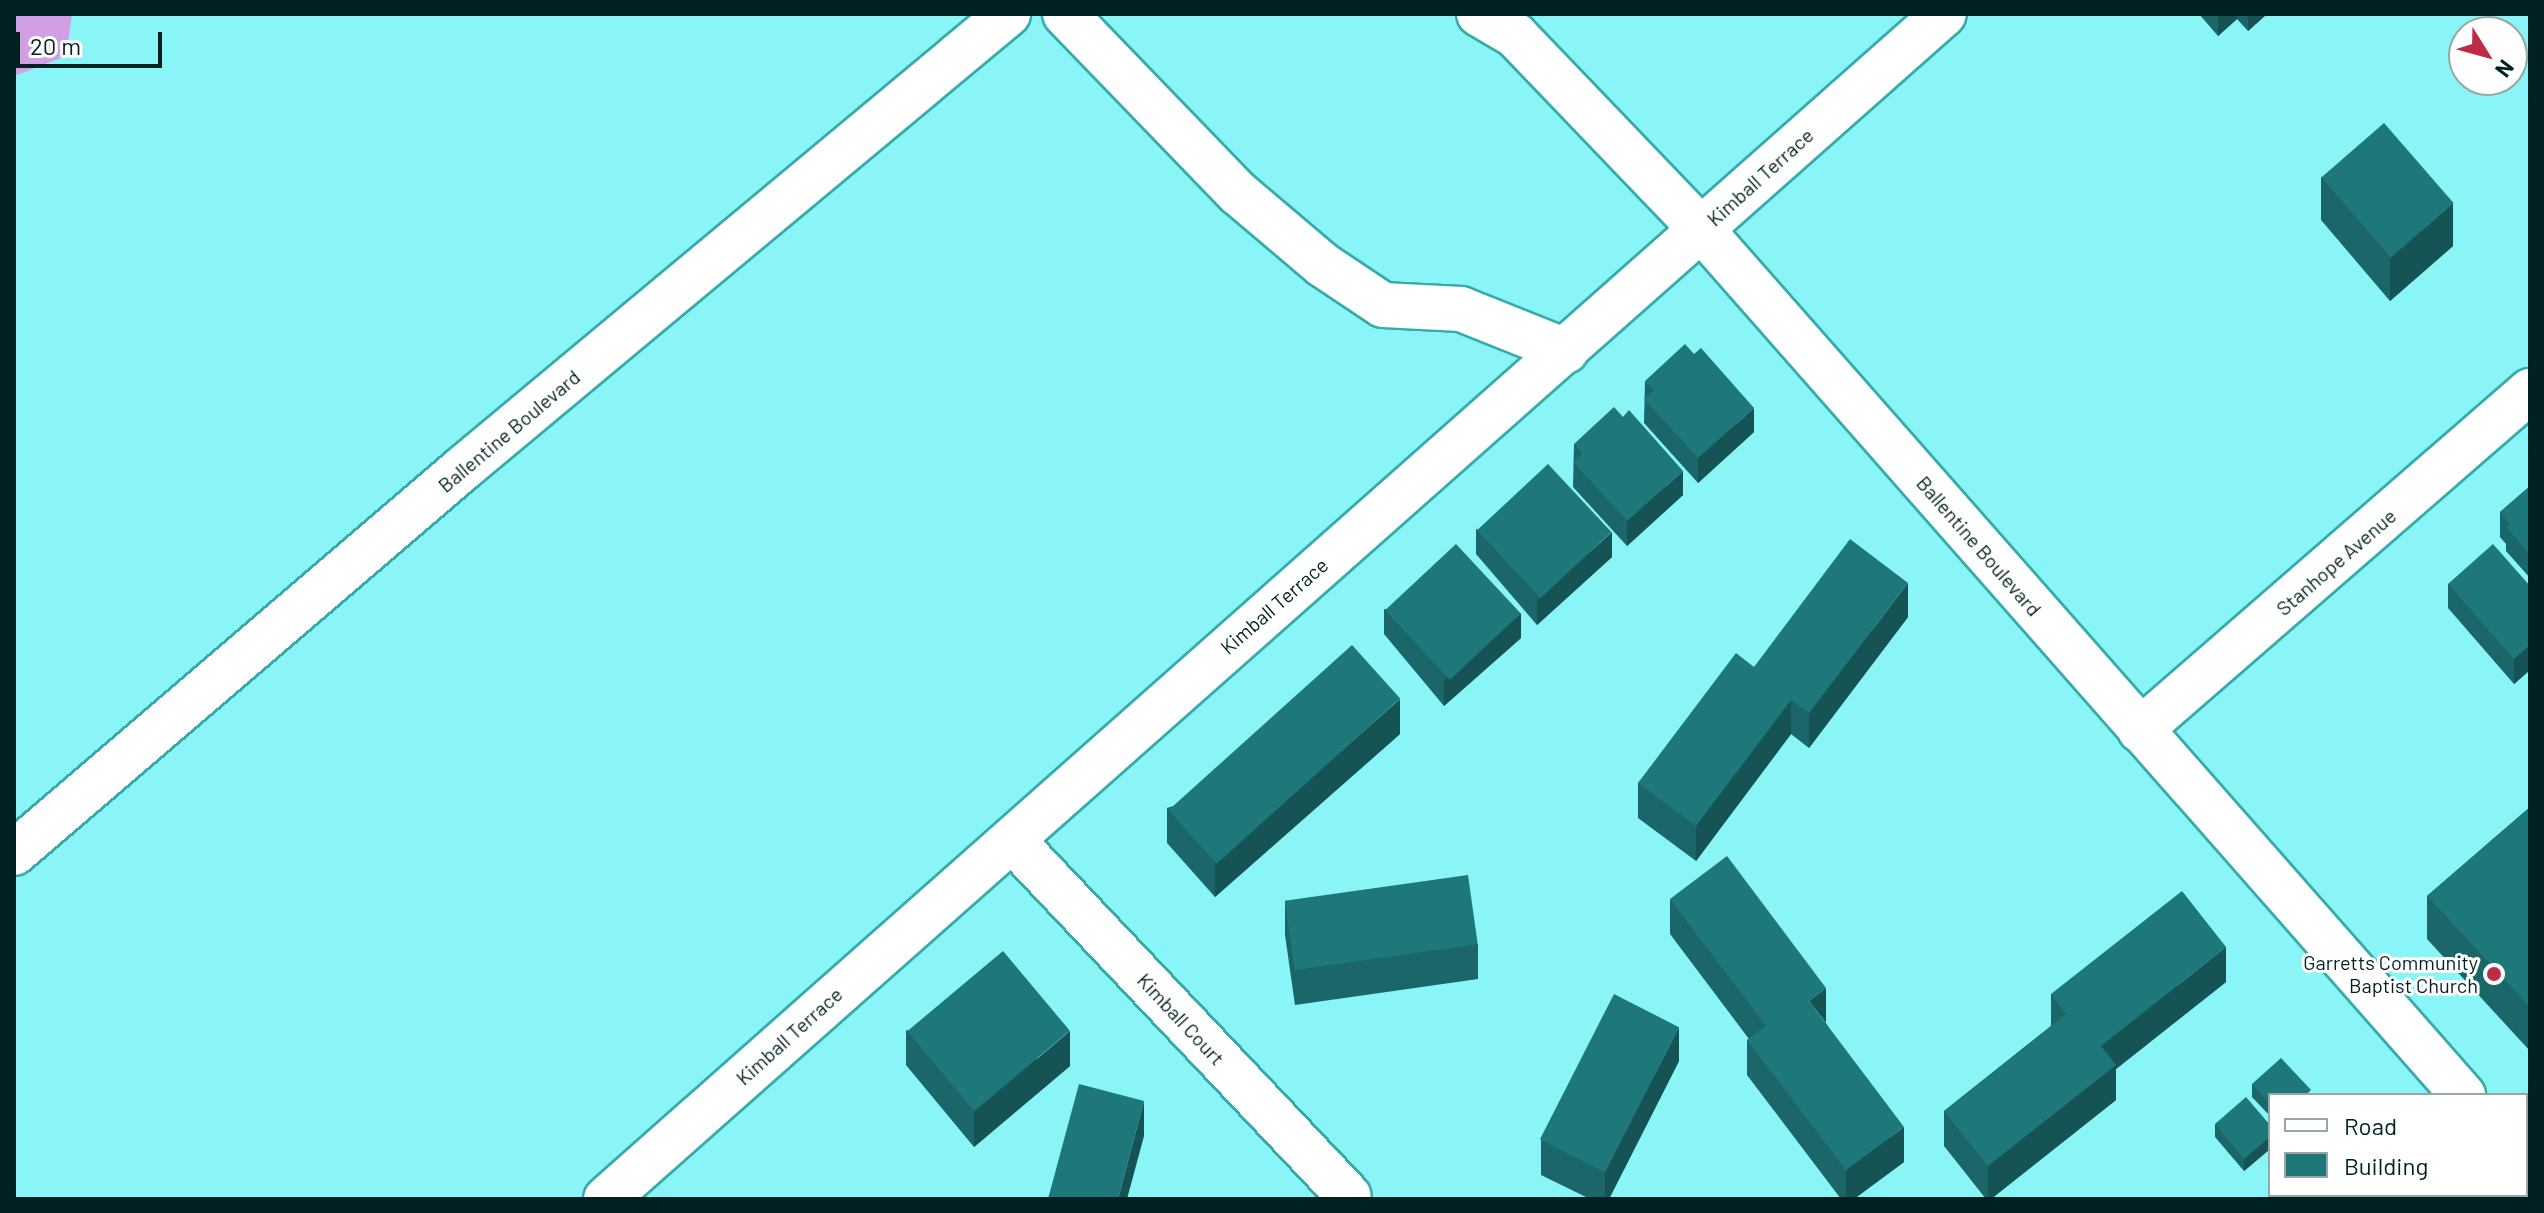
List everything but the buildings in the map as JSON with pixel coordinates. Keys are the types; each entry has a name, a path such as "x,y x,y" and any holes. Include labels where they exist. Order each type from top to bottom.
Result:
{"street":[{"name":"Ballentine Boulevard","path":"14,853 474,459 1008,14"},
{"path":"1065,14 1238,193 1323,265 1383,305 1461,309 1566,351"},
{"name":"Ballentine Boulevard","path":"1479,14 1515,35 1701,229 2461,1093"},
{"name":"Kimball Terrace","path":"606,1199 1014,842 1944,14"},
{"name":"Stanhope Avenue","path":"2140,730 2530,391"},
{"name":"Kimball Court","path":"1014,842 1349,1196"}],"shaded area":[{"path":"14,14 72,14 66,56 14,76"}],"place":[{"name":"Garretts Community Baptist Church","path":"2494,974"}]}
